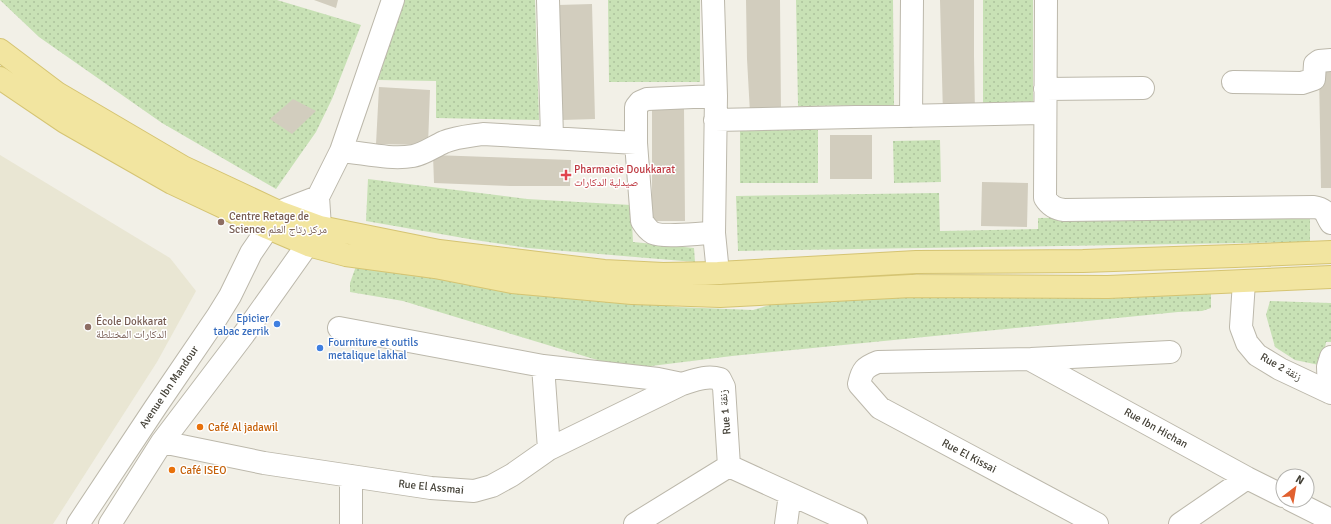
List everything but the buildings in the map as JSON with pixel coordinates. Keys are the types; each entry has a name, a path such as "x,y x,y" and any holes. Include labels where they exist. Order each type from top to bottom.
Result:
{"main road":[{"path":"0,50 57,93 273,220 308,245 346,254 436,267 512,282 668,295 720,296 911,286 1108,287 1331,277"},
{"path":"0,78 65,122 165,179 273,220 320,227 438,250 604,271 663,274 718,273 916,262 1083,261 1331,252"}],"street":[{"path":"110,524 162,442 232,350 320,227 318,197 341,151 393,0"},
{"path":"548,0 552,137"},
{"path":"713,0 716,96 714,232 718,273"},
{"path":"911,116 912,0"},
{"path":"1046,0 1045,198 1049,205 1057,209 1314,207 1321,208 1331,223"},
{"path":"1233,82 1308,82 1314,79 1315,64 1319,61 1331,60"},
{"path":"1045,89 1143,88"},
{"path":"714,232 662,235 653,233 646,228 642,221 636,143 636,107 640,102 647,99 716,96"},
{"path":"715,120 1045,113"},
{"path":"341,151 391,157 412,156 429,151 444,142 484,134 636,143"},
{"path":"273,220 318,197"},
{"name":"Avenue Ibn Mandour","path":"78,524 217,317 230,296 251,253 273,220"},
{"name":"Rue 2 زنقة","path":"1244,282 1242,327 1247,343 1257,355 1280,369 1330,393"},
{"path":"339,328 543,366 658,379 690,381"},
{"path":"1031,359 1170,352"},
{"path":"1330,393 1328,367 1331,357"},
{"name":"Rue El Kissai","path":"1031,359 878,362 868,366 861,372 859,384 880,408 1097,524"},
{"name":"Rue Ibn Hichan","path":"1031,359 1275,492"},
{"path":"543,366 549,449"},
{"name":"Rue 1 زنقة","path":"690,381 713,377 720,379 724,387 729,466"},
{"name":"Rue El Assmai","path":"162,442 264,463 431,488 474,491 492,486 512,476 549,449 690,381"},
{"path":"635,524 729,466 846,522"},
{"path":"351,476 351,524"},
{"path":"1180,524 1247,478"},
{"path":"786,524 790,494"},
{"path":"1307,508 1331,520"}],"shaded area":[{"name":"École Dokkarat الدكارات المختلطة","path":"0,155 170,258 196,291 157,362 53,524 0,524"}],"green space":[{"path":"0,0 277,0 361,25 332,99 316,132 276,189 162,123 39,37"},
{"path":"404,0 535,0 539,120 436,118 436,81 378,80"},
{"path":"608,0 700,0 700,82 609,82"},
{"path":"796,0 893,0 894,105 798,106"},
{"path":"983,0 1033,0 1033,103 983,103"},
{"path":"740,130 818,130 818,183 740,183"},
{"path":"940,140 941,182 894,183 893,141"},
{"path":"368,179 527,199 631,205 633,242 694,248 695,262 528,248 366,221"},
{"path":"939,193 940,231 1038,229 1038,218 1310,214 1310,242 738,251 736,196"},
{"path":"360,255 590,294 677,307 753,310 810,293 1211,287 1211,308 1202,311 1178,312 732,356 627,369 403,301 350,292 350,283"},
{"path":"1270,301 1331,303 1331,342 1326,342 1324,354 1319,365 1295,360 1275,347 1266,315"}],"place":[{"name":"Pharmacie Doukkarat صيدلية الدكارات","path":"566,175"},
{"name":"Centre Retage de Science مركز رتاج العلم","path":"221,222"},
{"name":"Epicier tabac zerrik","path":"277,324"},
{"name":"École Dokkarat الدكارات المختلطة","path":"88,327"},
{"name":"Fourniture et outils metalique lakhal","path":"320,348"},
{"name":"Café Al jadawil","path":"200,427"},
{"name":"Café ISEO","path":"172,470"}]}
